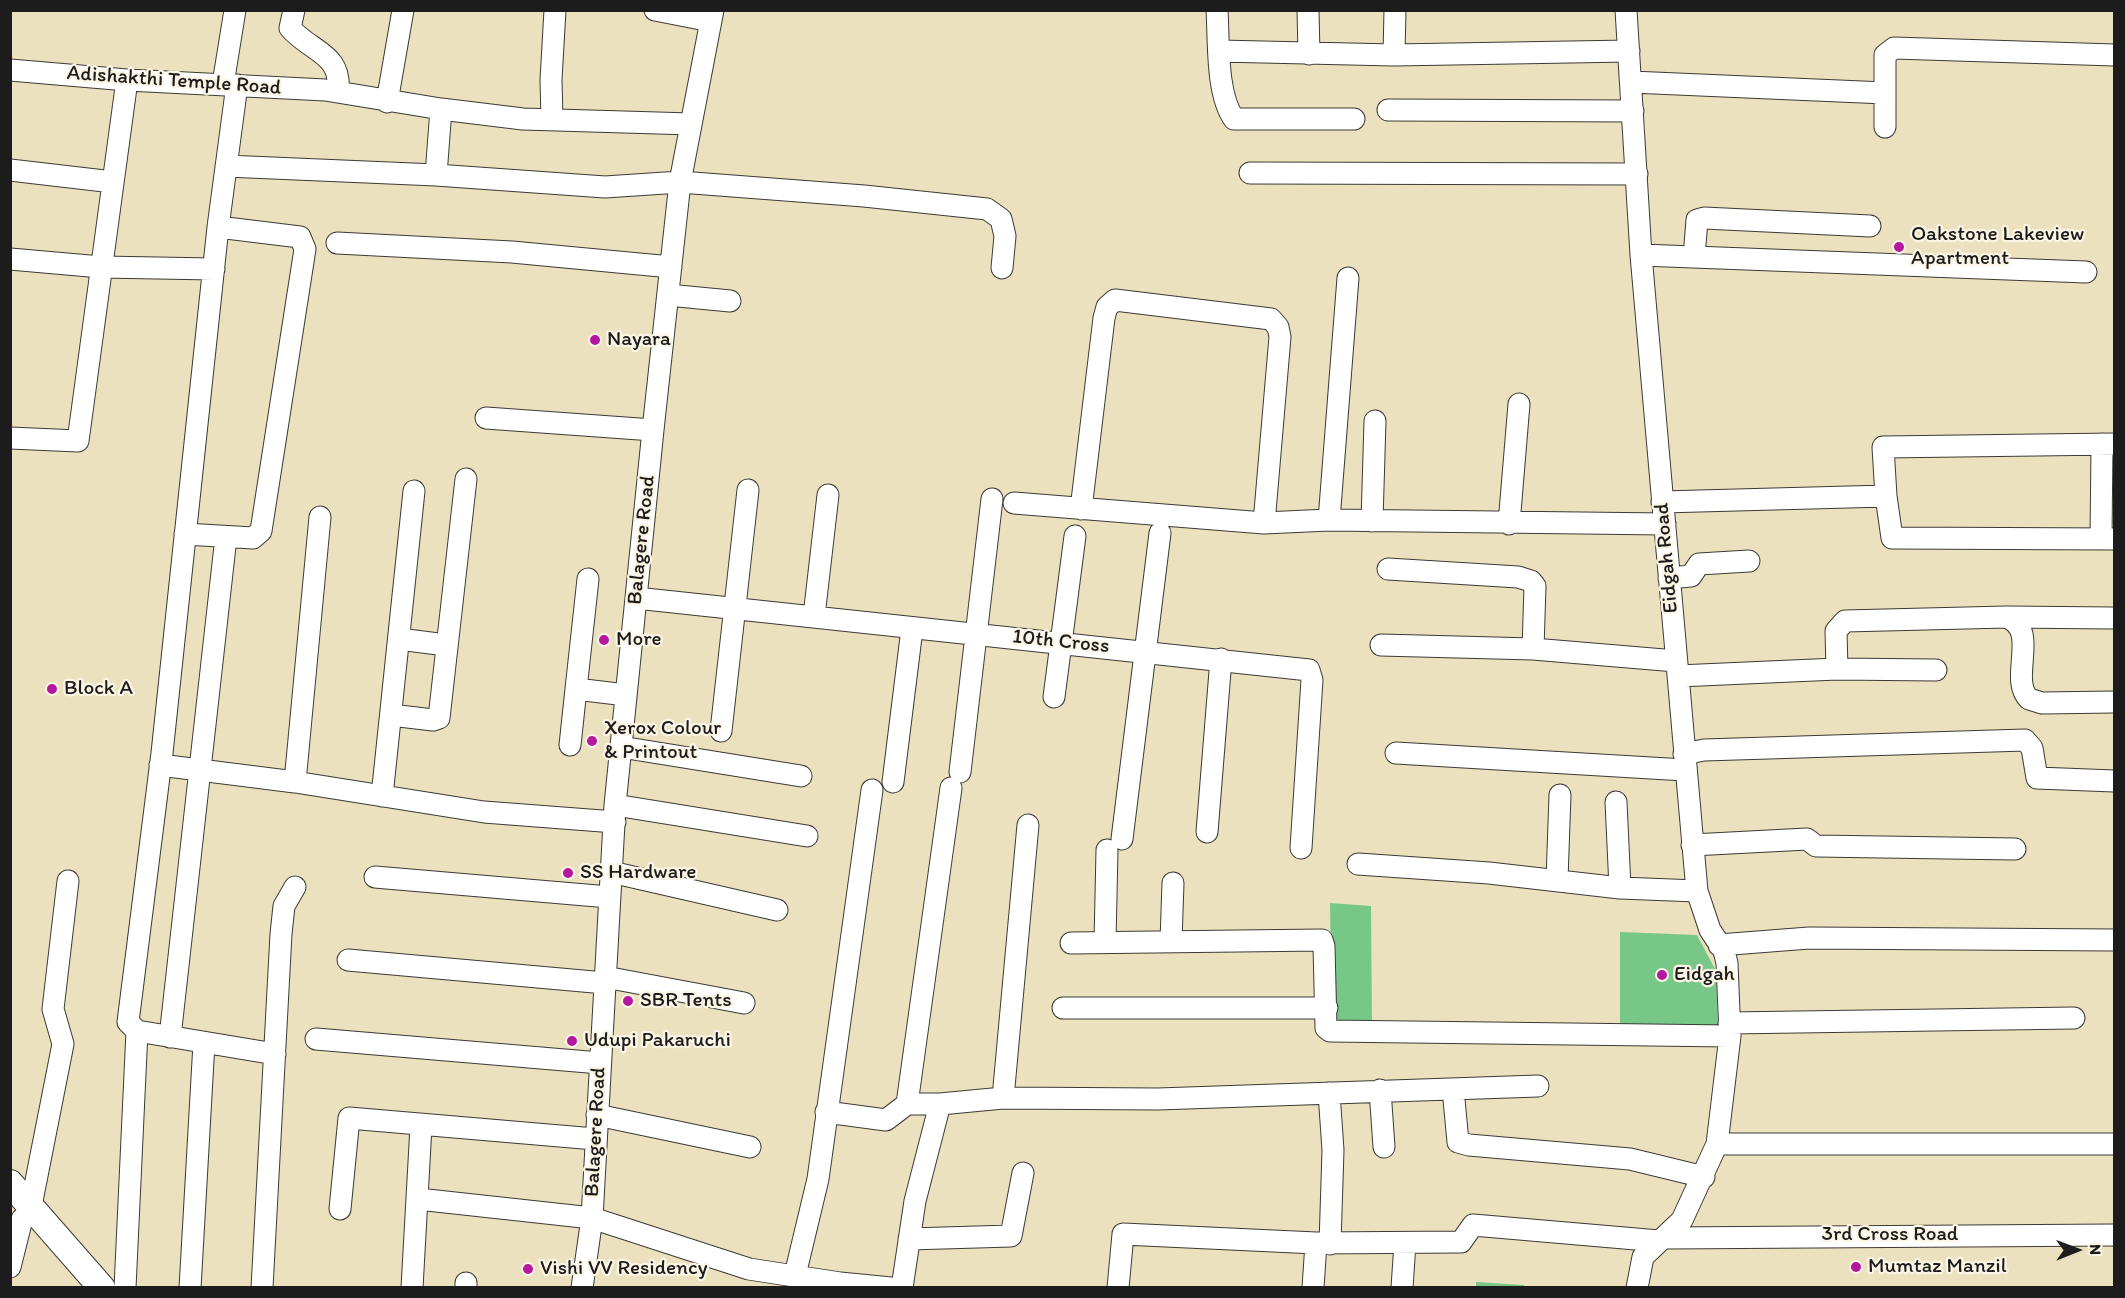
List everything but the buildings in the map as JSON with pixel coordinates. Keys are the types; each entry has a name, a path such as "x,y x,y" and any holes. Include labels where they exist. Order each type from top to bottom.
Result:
{"main road":[{"path":"10,1183 21,1210 78,1287"},
{"path":"21,1210 102,1287"}],"street":[{"path":"235,10 226,166 160,765 128,1007 128,1022 137,1031 275,1054"},
{"path":"294,10 290,28 302,42 331,60 340,75 338,92"},
{"path":"387,102 404,10"},
{"path":"552,119 550,80 555,10"},
{"path":"655,10 712,16"},
{"path":"1217,10 1224,96 1227,110 1233,119 1354,119"},
{"path":"1308,10 1309,54"},
{"path":"1394,55 1395,10"},
{"name":"Eidgah Road","path":"1626,10 1641,255 1696,891 1710,930 1727,963 1730,1029 1717,1144 1704,1177 1682,1220 1643,1257 1638,1287"},
{"name":"Balagere Road","path":"582,1287 592,1218 615,814 653,430 680,182 712,16"},
{"path":"1885,127 1885,55 1894,48 2115,55"},
{"path":"1219,51 1394,55 1629,51"},
{"name":"Adishakthi Temple Road","path":"10,70 127,80 338,92 387,102 523,119 691,124"},
{"path":"10,438 78,441 127,80"},
{"path":"1631,82 1885,93"},
{"path":"436,175 441,109"},
{"path":"1388,110 1633,111"},
{"path":"226,166 436,175 605,187 680,182 864,196 987,209 1001,219 1005,236 1002,268"},
{"path":"10,170 113,182"},
{"path":"1250,173 1637,174"},
{"path":"1694,257 1697,220 1704,218 1870,226"},
{"path":"185,534 253,538 261,531 306,249 300,237 218,226"},
{"path":"337,243 512,252 671,267"},
{"path":"1641,255 2086,272"},
{"path":"10,259 101,267 214,269"},
{"path":"1329,520 1348,278"},
{"path":"668,295 730,301"},
{"path":"1081,509 1104,318 1107,307 1115,300 1255,316 1271,319 1278,327 1280,337 1263,523"},
{"path":"1509,524 1519,404"},
{"path":"486,417 653,430"},
{"path":"1372,521 1375,421"},
{"path":"2108,444 2108,539 1892,538 1886,496 1883,447 2108,444"},
{"path":"391,715 434,720 439,718 466,479"},
{"path":"721,730 748,490"},
{"path":"382,796 414,491"},
{"path":"813,616 828,495"},
{"path":"1662,502 1886,496"},
{"path":"907,1104 956,780 992,499"},
{"path":"1014,503 1263,523 1329,520 1509,524 1665,524"},
{"path":"295,782 320,517"},
{"path":"1105,942 1114,844 1146,652 1160,533"},
{"path":"1054,697 1076,536"},
{"path":"170,1037 226,537"},
{"path":"1669,578 1691,576 1699,564 1749,561"},
{"path":"1388,569 1518,577 1531,580 1535,586 1533,649"},
{"path":"570,745 588,579"},
{"name":"10th Cross","path":"636,598 1309,670 1312,680 1301,848"},
{"path":"1837,669 1836,631 1845,621 2006,617 2115,618"},
{"path":"2006,617 2017,623 2022,633 2024,690 2030,699 2043,703 2115,702"},
{"path":"893,782 912,629"},
{"path":"399,639 446,645"},
{"path":"1381,645 1533,649 1677,669 1936,670"},
{"path":"1207,832 1221,659"},
{"path":"576,689 626,695"},
{"path":"1396,753 1684,762 1704,750 2025,740 2032,748 2037,778 2115,781"},
{"path":"621,747 801,776"},
{"path":"160,765 295,782 484,812 615,814 807,836"},
{"path":"795,1275 818,1179 872,790"},
{"path":"1557,880 1560,795"},
{"path":"1616,802 1620,888"},
{"path":"1003,1098 1028,825"},
{"path":"1692,845 1807,839 1816,846 2015,849"},
{"path":"1358,864 1557,880 1620,888 1696,891"},
{"path":"611,872 777,910"},
{"path":"375,877 609,897"},
{"path":"10,1267 21,1210 63,1044 53,1009 68,881"},
{"path":"1171,941 1173,883"},
{"path":"262,1287 281,934 284,906 296,888"},
{"path":"1719,945 1809,938 2115,940"},
{"path":"1071,943 1322,940 1327,1008 1326,1028 1330,1031 1347,1033 1730,1029 2074,1018"},
{"path":"348,960 605,980 744,1003"},
{"path":"1063,1008 1327,1008"},
{"path":"125,1287 137,1031"},
{"path":"316,1039 600,1063"},
{"path":"190,1287 204,1043"},
{"path":"826,1112 886,1120 907,1104 940,1104 1003,1098 1158,1099 1538,1086"},
{"path":"1453,1089 1458,1142 1469,1145 1630,1159 1704,1177"},
{"path":"1380,1090 1384,1147"},
{"path":"1313,1287 1323,1244 1333,1150 1329,1093"},
{"path":"902,1287 915,1201 940,1104"},
{"path":"597,1114 750,1147"},
{"path":"340,1209 349,1118 421,1126 595,1139"},
{"path":"412,1287 421,1126"},
{"path":"1717,1144 2115,1144"},
{"path":"909,1239 1011,1236 1023,1173"},
{"path":"418,1199 592,1218 749,1269 795,1275 816,1283 891,1287"},
{"name":"3rd Cross Road","path":"1405,1243 1461,1242 1473,1225 1662,1239 2115,1235"},
{"path":"1118,1287 1123,1234 1323,1244 1405,1243 1402,1287"}],"green space":[{"path":"1330,903 1371,906 1372,1027 1332,1028"},
{"path":"1620,932 1697,935 1716,971 1718,1032 1620,1030"},
{"path":"1476,1282 1524,1285 1524,1287 1476,1287"}],"place":[{"name":"Oakstone Lakeview Apartment","path":"1899,247"},
{"name":"Nayara","path":"595,340"},
{"name":"More","path":"604,640"},
{"name":"Block A","path":"52,689"},
{"name":"Xerox Colour & Printout","path":"592,741"},
{"name":"SS Hardware","path":"568,873"},
{"name":"Eidgah","path":"1662,975"},
{"name":"SBR Tents","path":"628,1001"},
{"name":"Udupi Pakaruchi","path":"572,1041"},
{"name":"Mumtaz Manzil","path":"1856,1267"},
{"name":"Vishi VV Residency","path":"528,1269"}]}
